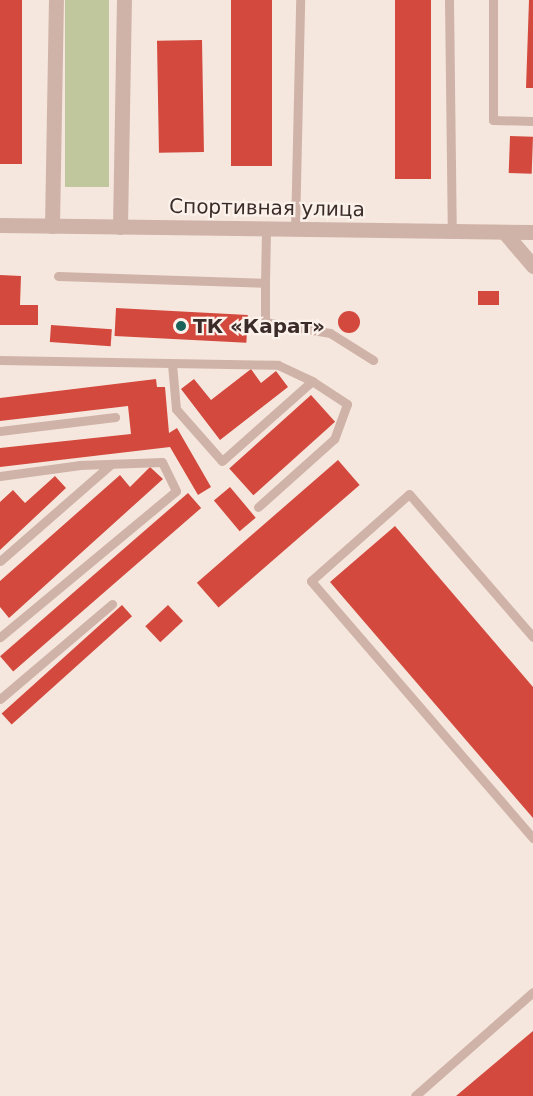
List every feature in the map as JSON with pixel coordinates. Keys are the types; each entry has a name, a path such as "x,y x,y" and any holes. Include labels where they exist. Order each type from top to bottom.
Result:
{"street":[{"path":"52,226 56,0"},
{"path":"120,227 124,0"},
{"name":"Спортивная улица","path":"0,225 533,232"},
{"path":"504,232 533,266"}],"lane":[{"path":"296,229 300,0"},
{"path":"449,0 452,231"},
{"path":"493,0 493,120 533,121"},
{"path":"266,229 265,322 330,333 373,360"},
{"path":"58,276 265,283"},
{"path":"0,360 278,365 312,381 347,404 334,439 258,507"},
{"path":"172,364 176,409 222,461 312,381"},
{"path":"0,431 115,417"},
{"path":"0,476 111,464 162,462 176,491 0,637"},
{"path":"0,561 111,464"},
{"path":"533,637 409,494 311,581 533,838"},
{"path":"0,699 112,604"},
{"path":"415,1096 533,992"}],"green space":[{"path":"65,0 109,0 109,187 65,187"}],"building":[{"path":"0,0 22,0 22,164 0,164"},
{"path":"231,0 272,0 272,166 231,166"},
{"path":"395,0 431,0 431,179 395,179"},
{"path":"529,0 533,0 533,88 526,88"},
{"path":"202,40 204,152 159,153 157,41"},
{"path":"510,136 533,137 532,174 509,173"},
{"path":"0,275 21,276 20,305 38,305 38,325 0,325"},
{"path":"478,291 499,291 499,305 478,305"},
{"name":"ТК «Карат»","path":"116,308 248,315 246,343 115,336"},
{"path":"349,311 357,314 360,322 357,330 349,333 341,330 338,322 341,314"},
{"path":"51,325 112,329 111,346 50,342"},
{"path":"251,369 261,383 276,371 288,387 220,440 181,389 194,379 211,400"},
{"path":"156,379 157,387 165,387 169,433 177,428 211,487 198,495 170,447 0,467 0,448 131,434 128,406 0,421 0,398"},
{"path":"311,395 335,422 253,495 229,469"},
{"path":"338,460 360,485 219,608 197,583"},
{"path":"150,467 163,479 9,618 0,607 0,581 120,475 130,487"},
{"path":"55,476 66,488 0,550 0,502 13,490 25,503"},
{"path":"230,487 256,518 240,531 214,500"},
{"path":"188,493 201,508 13,671 0,656"},
{"path":"395,526 533,687 533,818 330,582"},
{"path":"122,605 132,616 12,725 2,713"},
{"path":"168,605 183,621 160,642 145,626"},
{"path":"533,1031 533,1096 456,1096"}],"place":[{"name":"ТК «Карат»","path":"181,326"}]}
